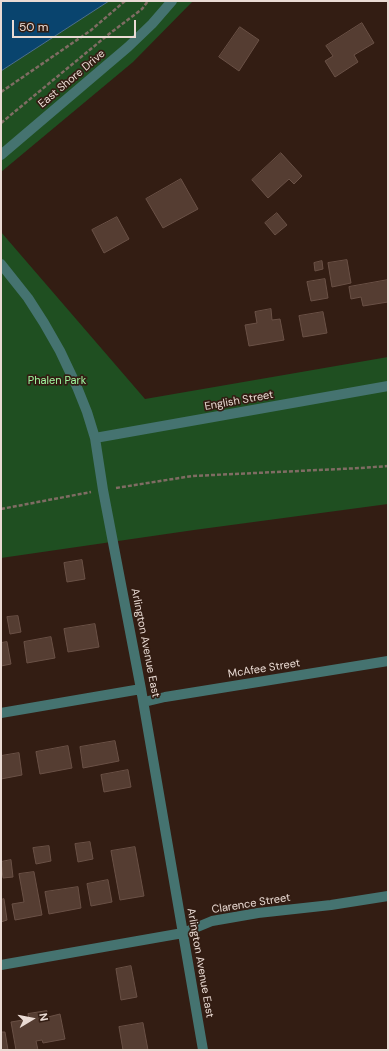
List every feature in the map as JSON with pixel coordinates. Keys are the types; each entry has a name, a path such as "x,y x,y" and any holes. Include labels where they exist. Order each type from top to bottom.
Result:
{"street":[{"name":"East Shore Drive","path":"1,155 128,47 152,24 172,1"},
{"name":"Arlington Avenue East","path":"1,264 28,298 44,322 60,351 87,412 94,438 144,702 203,1050"},
{"name":"English Street","path":"94,438 388,386"},
{"name":"McAfee Street","path":"144,702 165,697 388,661"},
{"path":"1,713 141,689"},
{"name":"Clarence Street","path":"1,965 183,933 212,921 258,913 331,905 388,896"}],"path":[{"path":"1,92 90,31 125,1"},
{"path":"1,124 109,34 142,9 148,1"},
{"path":"1,509 103,490 192,476 388,466"}],"green space":[{"path":"109,1 193,1 133,62 1,172 1,71"},
{"name":"Phalen Park","path":"1,232 145,399 388,357 388,504 1,558"}],"water":[{"path":"1,1 109,1 1,71"}],"building":[{"path":"362,23 374,43 354,55 358,62 335,77 325,61 333,56 326,46"},
{"path":"240,27 259,40 239,71 219,57"},
{"path":"281,153 302,176 294,184 289,179 268,198 252,180"},
{"path":"181,179 198,209 163,228 146,199"},
{"path":"277,213 287,225 275,235 265,223"},
{"path":"117,217 129,239 104,253 92,230"},
{"path":"347,260 351,283 332,287 328,263"},
{"path":"322,261 323,269 315,271 314,263"},
{"path":"325,279 328,298 311,301 307,282"},
{"path":"388,280 388,302 363,306 361,297 351,299 349,287"},
{"path":"271,309 272,320 280,319 284,340 249,346 245,325 257,323 255,312"},
{"path":"323,312 327,333 303,337 299,316"},
{"path":"82,560 85,579 67,582 64,563"},
{"path":"18,616 21,632 10,634 7,617"},
{"path":"95,624 99,647 68,652 64,629"},
{"path":"51,637 55,658 27,663 24,642"},
{"path":"7,642 11,664 1,666 1,643"},
{"path":"115,741 119,761 83,768 80,747"},
{"path":"68,746 72,768 40,774 36,752"},
{"path":"19,753 22,775 1,779 1,756"},
{"path":"128,770 131,787 104,792 101,775"},
{"path":"90,842 93,859 78,862 75,844"},
{"path":"49,846 51,861 36,864 33,848"},
{"path":"135,847 144,896 120,900 111,851"},
{"path":"11,860 13,877 3,878 1,862"},
{"path":"34,872 42,915 15,920 12,904 24,902 19,874"},
{"path":"108,880 112,902 91,906 87,884"},
{"path":"78,887 81,908 49,914 45,892"},
{"path":"4,899 7,920 1,922 1,900"},
{"path":"131,966 137,997 121,1000 116,969"},
{"path":"47,1011 48,1017 60,1014 65,1039 43,1043 42,1040 36,1041 38,1050 16,1050 11,1022 29,1019 28,1014"},
{"path":"143,1023 148,1050 123,1050 119,1027"},
{"path":"1,1032 5,1032 8,1050 1,1050"}]}
